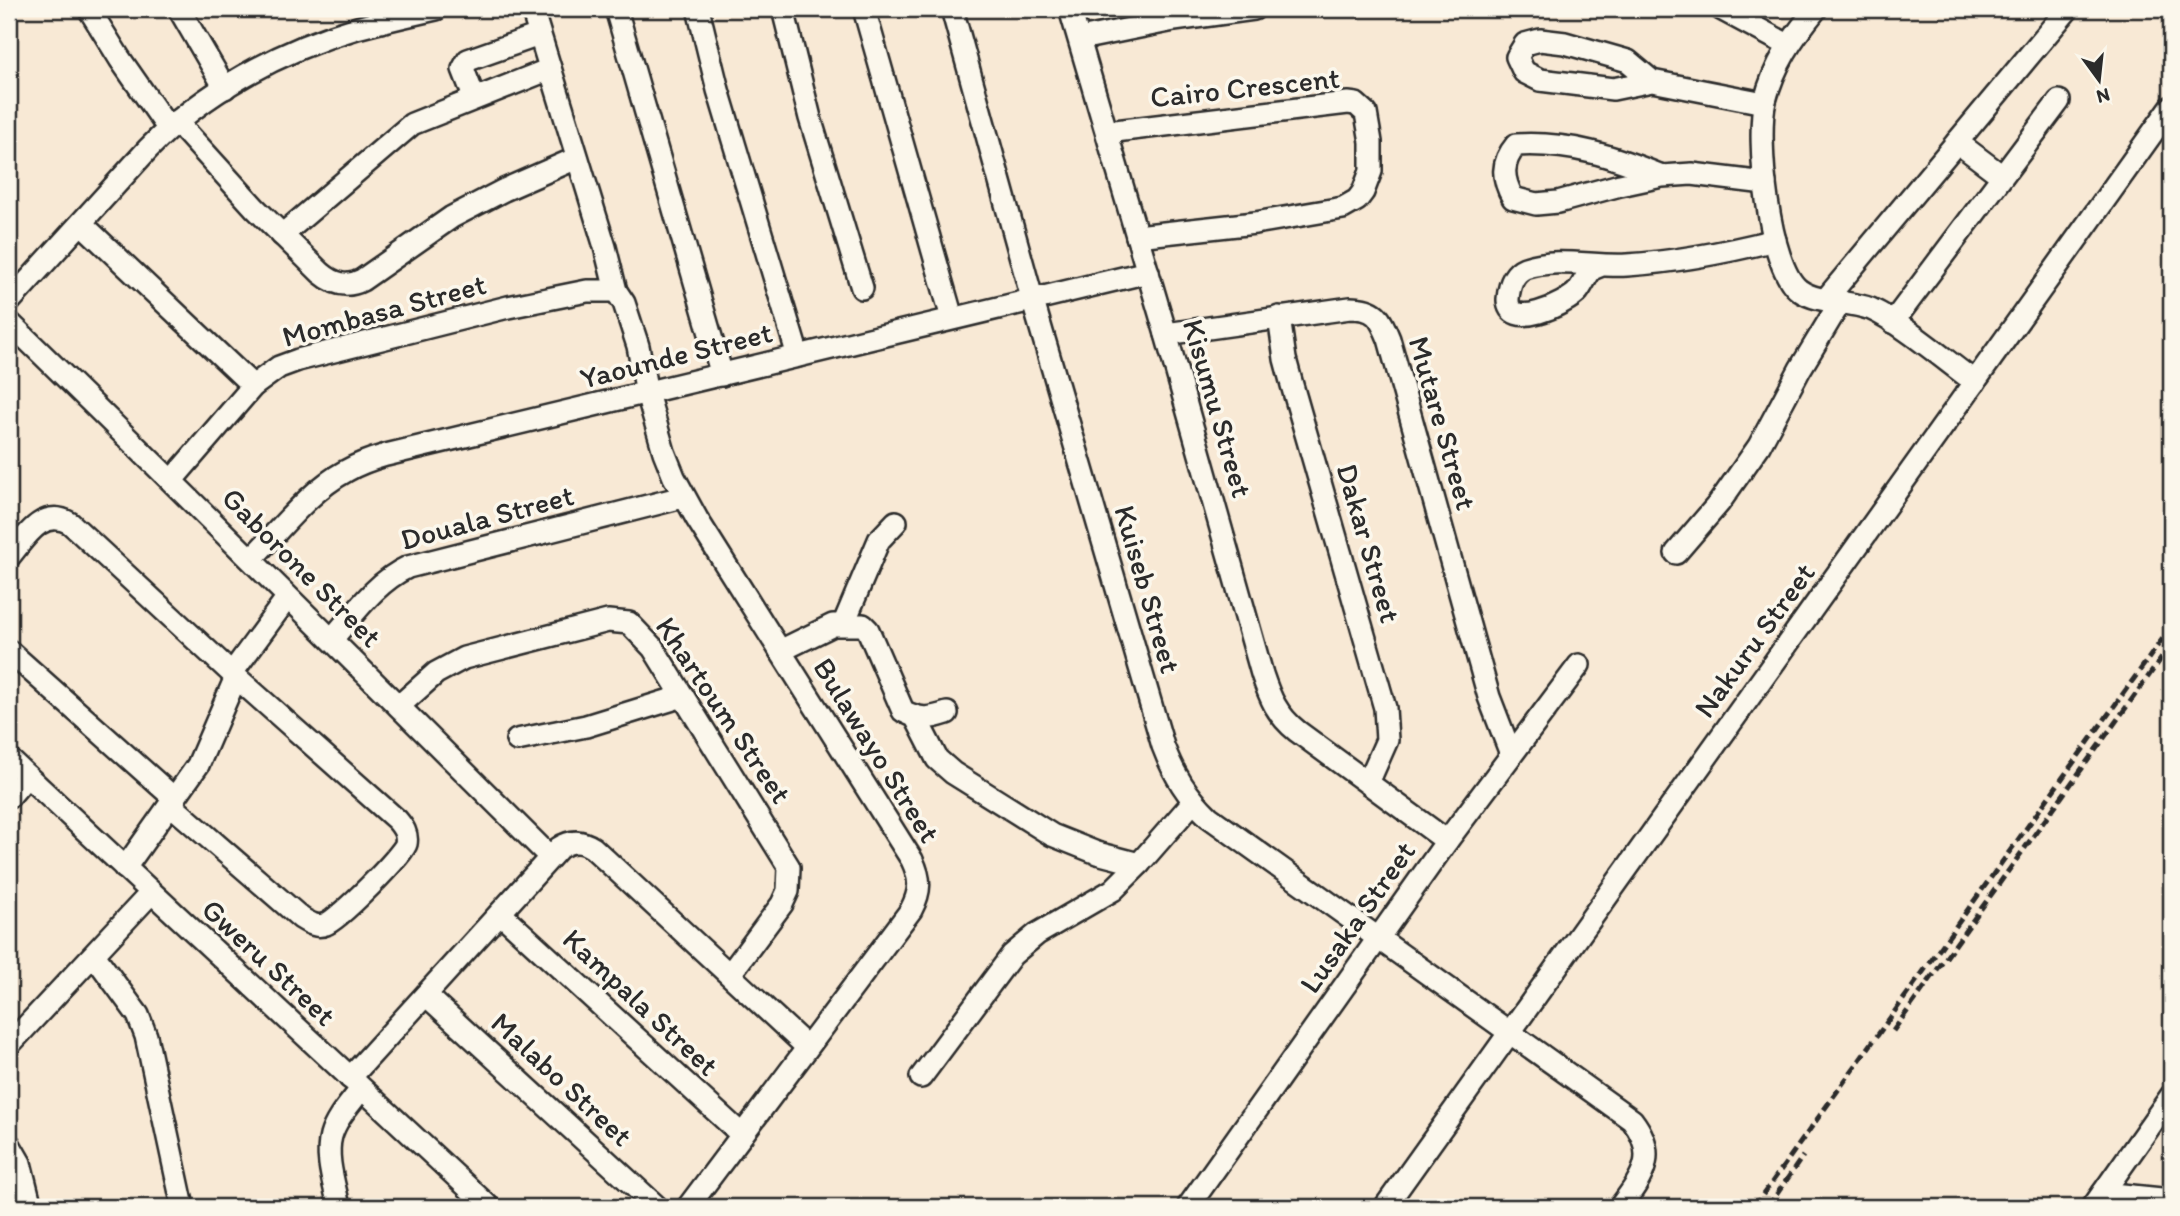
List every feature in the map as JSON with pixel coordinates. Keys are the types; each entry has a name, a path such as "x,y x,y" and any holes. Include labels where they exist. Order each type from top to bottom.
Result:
{"street":[{"path":"89,9 120,59 172,124 282,235 326,277 339,284 351,284 362,279 453,217 504,190 577,158"},
{"path":"179,9 225,88"},
{"path":"9,302 172,124 225,88 279,58 318,41 356,28 436,9"},
{"name":"Bulawayo Street","path":"532,9 616,291 628,313 638,346 647,393 664,452 684,497 912,860 920,881 911,910 688,1207"},
{"path":"616,9 722,375"},
{"path":"698,9 718,90 798,356"},
{"path":"783,9 810,118 862,288"},
{"path":"864,9 952,318"},
{"name":"Kuiseb Street","path":"953,9 1032,298 1163,746 1179,783 1209,817 1624,1113 1639,1129 1646,1149 1645,1169 1620,1207"},
{"name":"Kisumu Street","path":"1070,9 1138,236 1262,674 1275,708 1284,721 1447,841"},
{"path":"1080,39 1174,20 1254,9"},
{"path":"1721,9 1788,45"},
{"path":"1816,9 1781,56 1764,103 1765,183 1774,240 1786,273 1797,288 1809,295 1871,309 1975,382"},
{"path":"1676,553 1719,503 1759,446 1833,300 1957,142 2068,9"},
{"path":"474,97 463,69 468,60 540,35"},
{"path":"1652,81 1628,61 1565,43 1540,40 1525,44 1517,57 1524,72 1540,79 1613,89 1652,81 1764,103"},
{"path":"282,235 412,124 474,97 550,69"},
{"path":"1893,322 2059,101"},
{"name":"Cairo Crescent","path":"1107,132 1348,103 1356,104 1366,113 1371,142 1371,171 1357,200 1343,208 1255,223 1138,236"},
{"name":"Nakuru Street","path":"1385,1207 2171,107"},
{"path":"1957,142 2002,176"},
{"path":"1662,176 1588,150 1546,143 1516,145 1506,157 1504,173 1513,198 1536,204 1558,202 1619,184 1662,176 1692,174 1765,183"},
{"path":"82,224 253,386"},
{"path":"1602,265 1638,264 1699,256 1774,240"},
{"name":"Yaounde Street","path":"251,559 314,495 345,471 386,455 1148,272"},
{"name":"Mombasa Street","path":"172,480 253,386 279,367 508,307 587,291 616,291"},
{"name":"Mutare Street","path":"1166,334 1362,308 1378,316 1384,326 1489,697 1511,754"},
{"name":"Dakar Street","path":"1279,317 1292,385 1385,708 1387,740 1368,783"},
{"name":"Gaborone Street","path":"9,323 172,480 287,598 332,639 550,857"},
{"name":"Douala Street","path":"332,639 381,584 408,567 684,497"},
{"path":"9,557 43,521 56,518 63,520 397,820 405,832 407,841 404,848 333,921 321,926 314,925 301,918 9,651"},
{"path":"844,623 879,540 897,522"},
{"path":"125,868 173,802 203,754 234,675 287,598"},
{"name":"Khartoum Street","path":"399,706 436,673 464,658 582,627 620,621 629,623 645,638 789,867 788,891 776,912 730,974"},
{"path":"780,651 833,625 863,625 868,630 903,711 927,720 947,713"},
{"name":"Lusaka Street","path":"1188,1207 1447,841 1579,665"},
{"path":"517,740 596,723 683,696"},
{"path":"916,718 937,759 953,773 1052,835 1097,853 1139,864"},
{"name":"Gweru Street","path":"9,759 489,1207"},
{"path":"9,797 27,776"},
{"path":"920,1077 1012,955 1037,934 1113,890 1193,802"},
{"path":"340,1207 331,1166 331,1136 356,1084 426,995 550,857 571,842 586,843 807,1047"},
{"path":"9,1045 151,893"},
{"name":"Kampala Street","path":"499,913 742,1135"},
{"path":"94,955 138,1015 146,1036 183,1207"},
{"name":"Malabo Street","path":"426,995 657,1207"},
{"path":"2098,1200 2171,1096"},
{"path":"9,1144 20,1163 31,1207"},
{"path":"2098,1200 2171,1200"}],"railway":[{"path":"1754,1207 2171,627"},
{"path":"1893,1031 2171,645"},
{"path":"1768,1207 1803,1156"}]}
